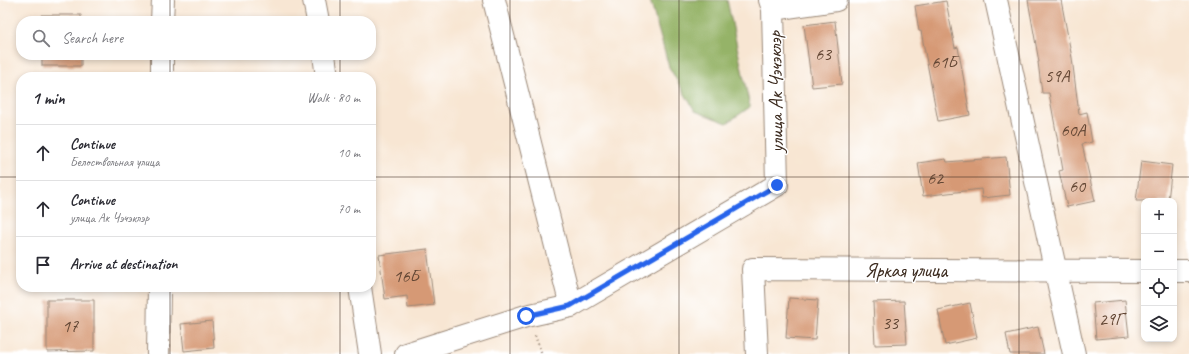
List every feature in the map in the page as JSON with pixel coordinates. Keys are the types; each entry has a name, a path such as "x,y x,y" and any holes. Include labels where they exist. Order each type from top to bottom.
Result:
{"street":[{"path":"162,16 163,0"},
{"path":"314,0 317,16"},
{"path":"406,354 526,316 570,306 494,0"},
{"path":"772,4 836,0"},
{"path":"996,0 1054,270 1074,354"},
{"name":"улица Ак Чэчэклэр","path":"570,306 777,185 772,4"},
{"path":"162,60 162,72"},
{"path":"325,60 326,72"},
{"name":"Яркая улица","path":"757,354 753,270 1141,271"},
{"path":"1177,271 1189,271"},
{"path":"158,354 159,292"},
{"path":"361,292 370,354"}],"green space":[{"path":"650,0 727,0 750,107 727,123 695,111 669,67"}],"building":[{"path":"1028,0 1061,0 1072,58 1079,114 1087,112 1092,142 1082,144 1095,201 1067,207 1059,171 1063,170 1049,93 1042,93 1039,62"},
{"path":"946,1 955,48 958,47 970,115 938,121 915,6"},
{"path":"41,15 81,15 81,16"},
{"path":"835,21 842,84 812,87 804,25"},
{"path":"42,60 81,60 81,66 42,66"},
{"path":"1006,157 1010,195 982,198 981,189 923,196 918,163 946,159 947,162"},
{"path":"1141,161 1172,165 1168,198 1141,198 1141,201 1136,201"},
{"path":"427,249 434,305 408,308 407,296 385,299 379,255"},
{"path":"789,298 818,300 815,340 786,338"},
{"path":"47,300 94,300 94,351 47,352"},
{"path":"1125,300 1129,336 1096,339 1093,303"},
{"path":"904,301 907,344 875,345 873,302"},
{"path":"970,303 977,338 945,345 938,310"},
{"path":"212,321 214,348 184,351 181,324"},
{"path":"1038,327 1044,354 1010,354 1006,334"}],"route":[{"path":"526,316 570,306 777,185"}]}
